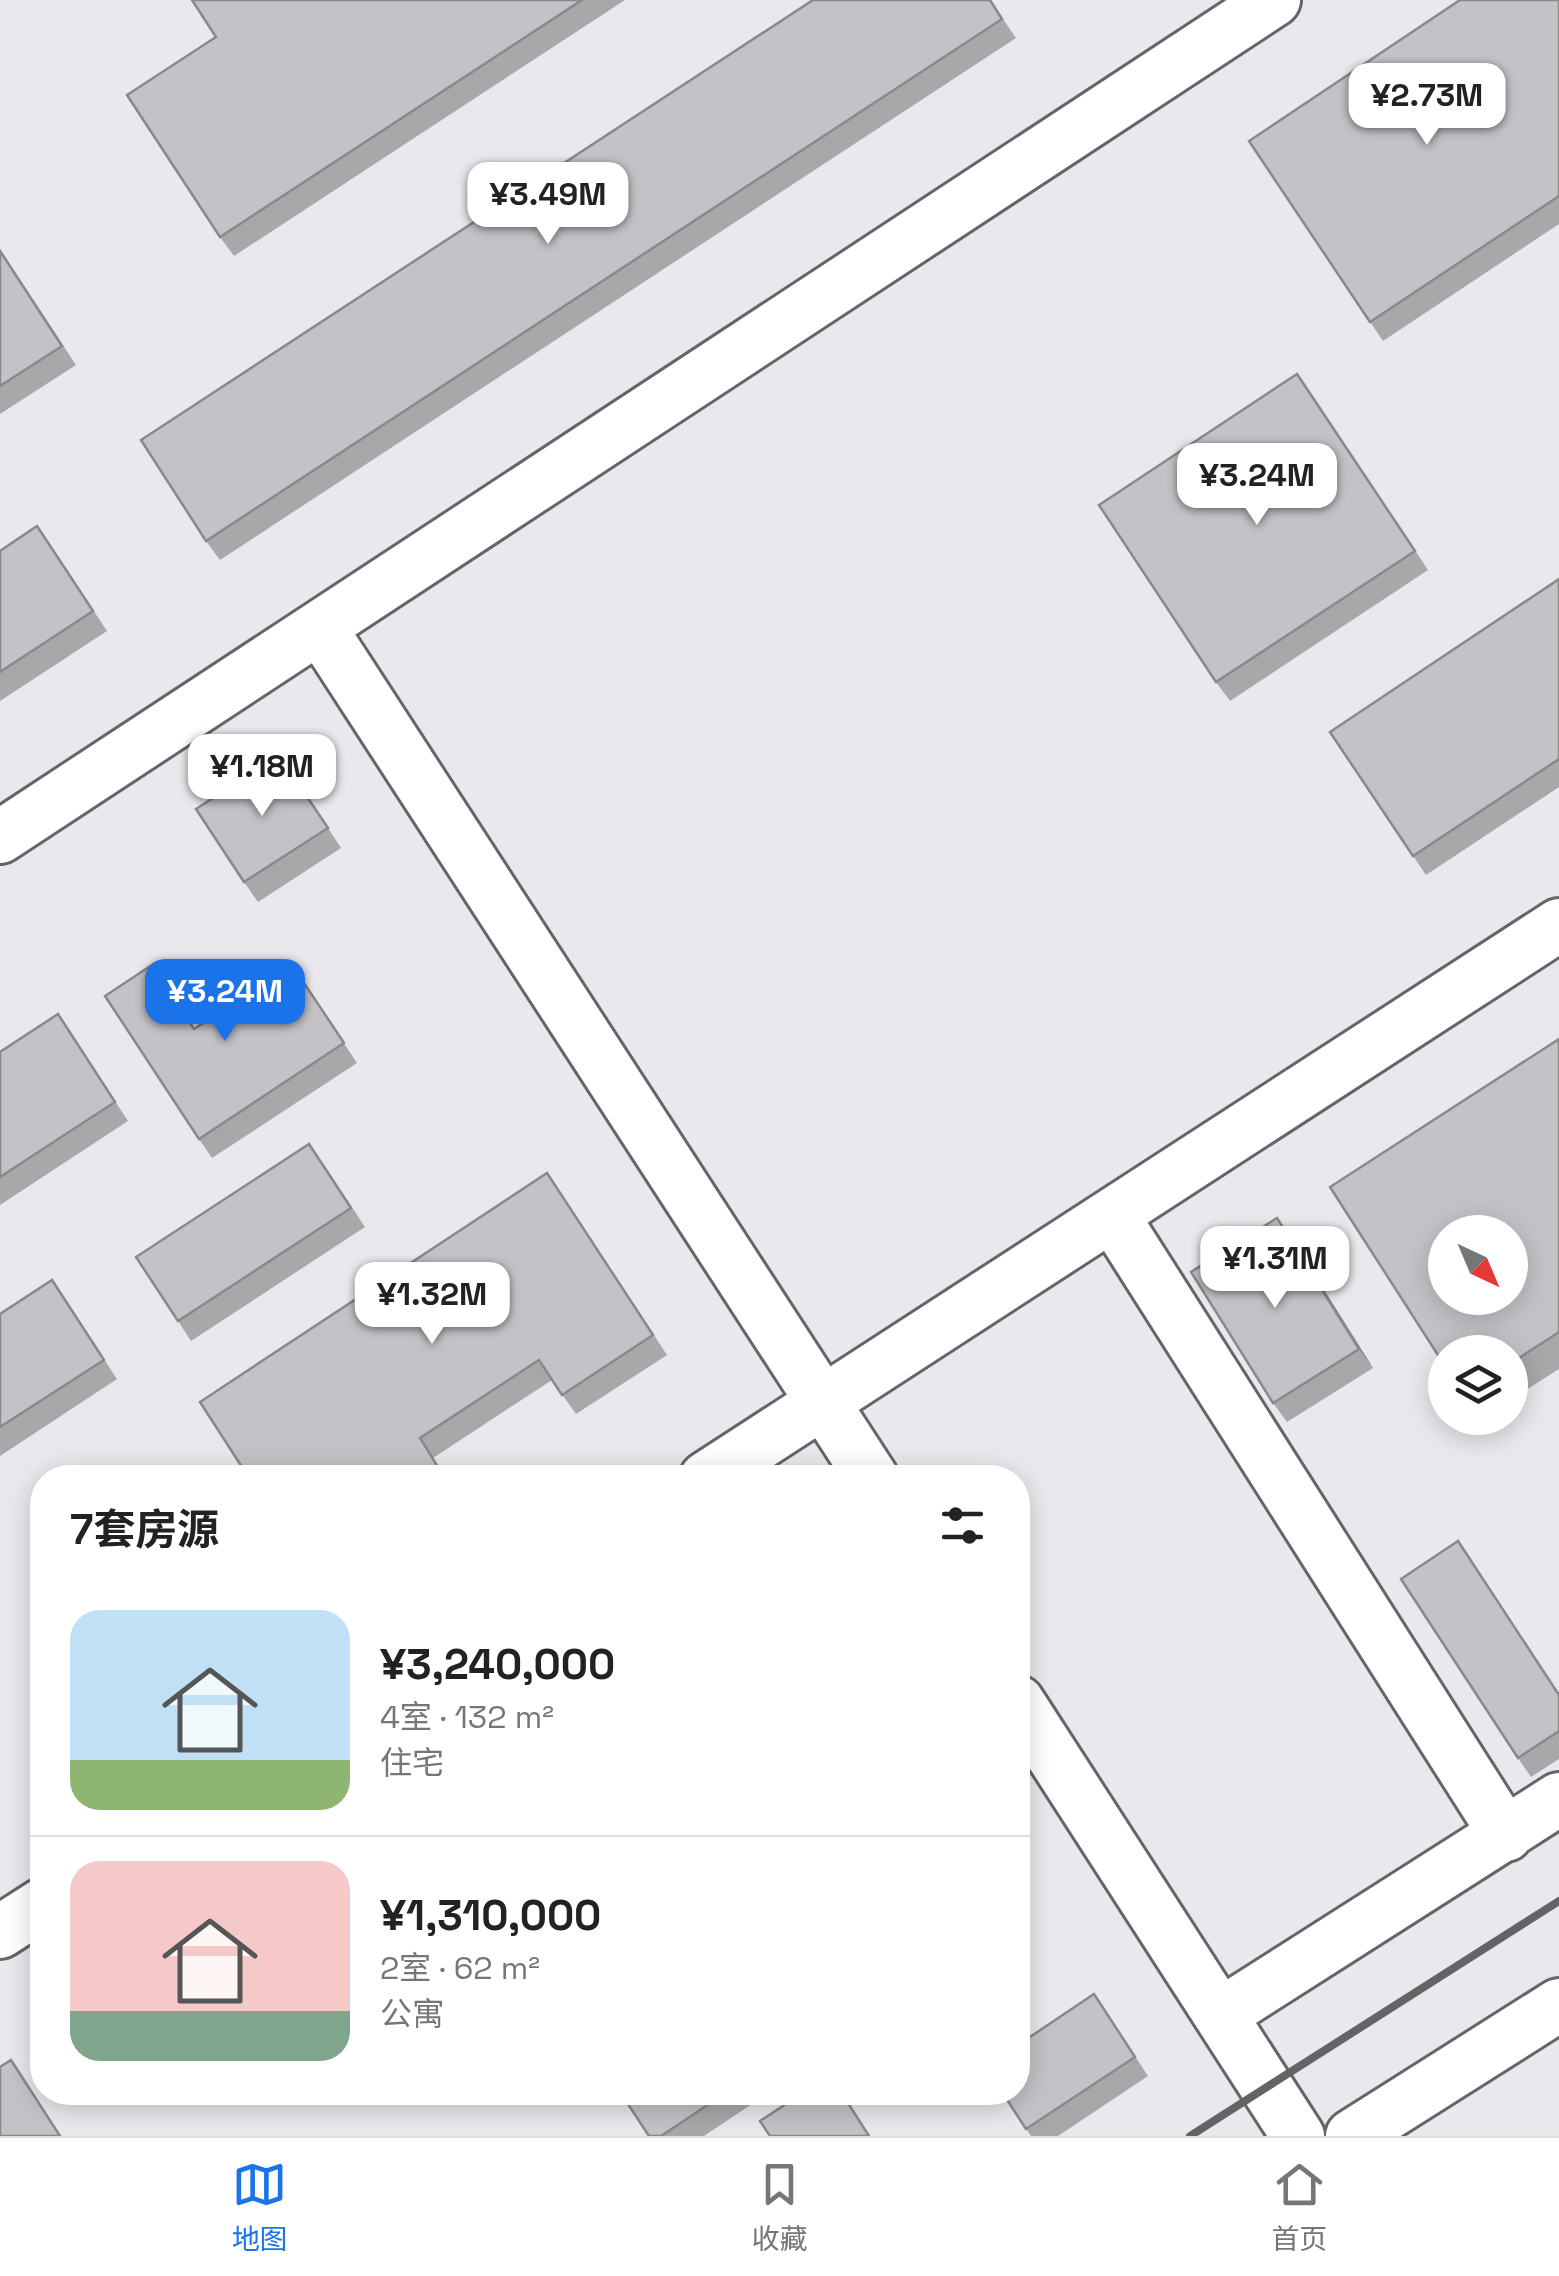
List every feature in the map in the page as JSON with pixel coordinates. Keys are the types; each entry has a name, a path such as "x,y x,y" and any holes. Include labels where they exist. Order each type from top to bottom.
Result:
{"street":[{"path":"0,837 1274,0"},
{"path":"320,628 864,1465"},
{"path":"726,1465 1559,926"},
{"path":"1112,1215 1506,1834"},
{"path":"1030,1721 1298,2136"},
{"path":"1220,2015 1559,1799"},
{"path":"0,1932 30,1913"},
{"path":"1352,2136 1559,2005"}],"building":[{"path":"192,0 582,0 220,237 127,95 216,37"},
{"path":"813,0 990,0 1002,19 206,541 141,440"},
{"path":"1460,0 1559,0 1559,196 1370,322 1249,141"},
{"path":"0,251 62,346 0,386"},
{"path":"1297,374 1415,551 1216,682 1099,505"},
{"path":"37,526 93,611 0,672 0,551"},
{"path":"1559,579 1559,759 1413,856 1330,732"},
{"path":"279,755 328,828 244,882 196,809"},
{"path":"152,965 194,1029 292,965 344,1043 199,1139 105,996"},
{"path":"58,1014 115,1102 0,1177 0,1052"},
{"path":"1559,1039 1559,1332 1528,1352 1528,1335 1428,1335 1428,1340 1330,1187"},
{"path":"309,1144 351,1208 178,1321 136,1257"},
{"path":"547,1173 653,1335 562,1395 539,1360 420,1438 437,1465 241,1465 200,1402"},
{"path":"1277,1218 1359,1349 1273,1403 1191,1272"},
{"path":"52,1280 104,1360 0,1427 0,1314"},
{"path":"1458,1541 1559,1695 1559,1731 1518,1758 1401,1579"},
{"path":"1094,1994 1135,2057 1026,2129 1010,2105 1030,2105 1030,2037"},
{"path":"11,2060 30,2089 30,2105 40,2105 60,2136 0,2136 0,2067"},
{"path":"629,2105 708,2105 661,2136 649,2136"},
{"path":"784,2105 849,2105 869,2136 770,2136 760,2121"}],"railway":[{"path":"1190,2136 1559,1901"}]}
